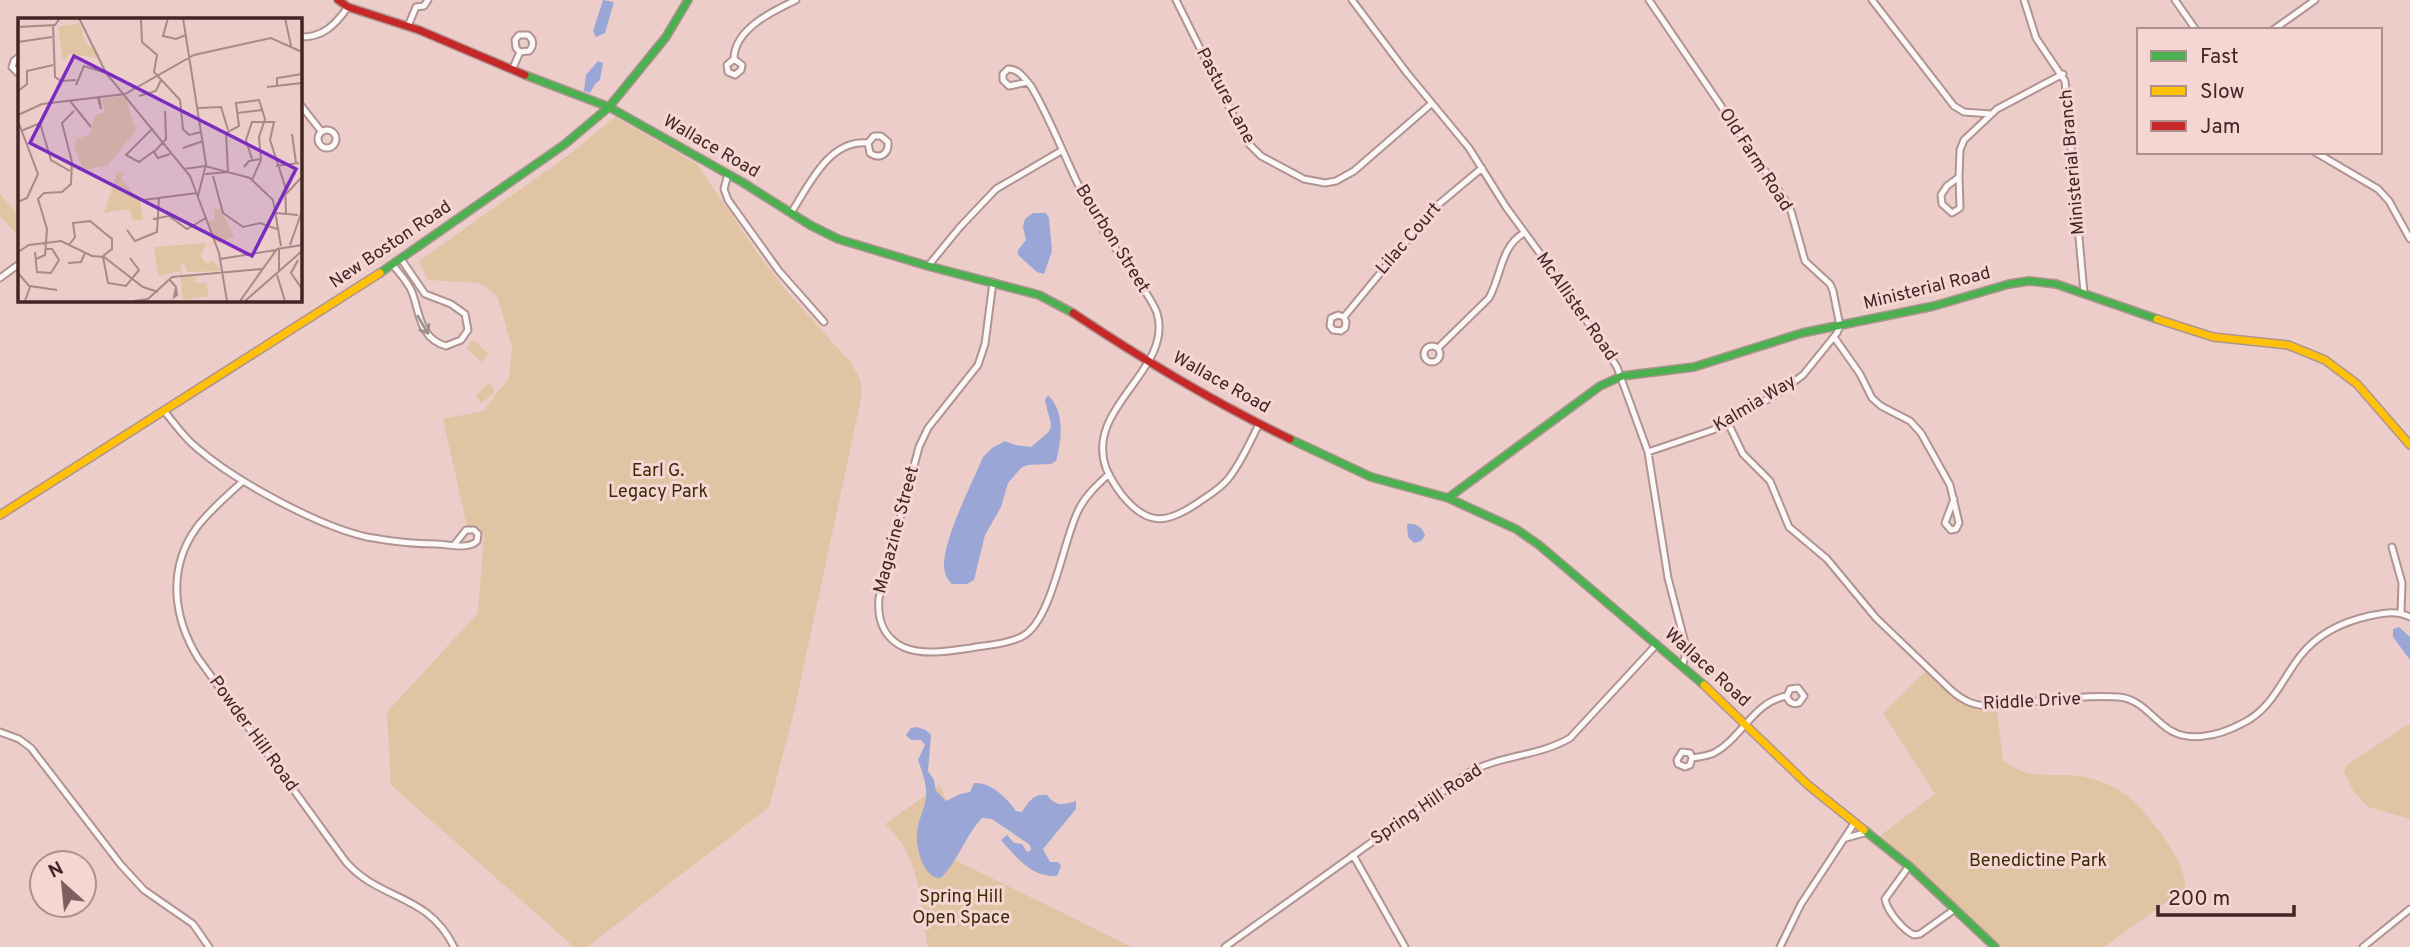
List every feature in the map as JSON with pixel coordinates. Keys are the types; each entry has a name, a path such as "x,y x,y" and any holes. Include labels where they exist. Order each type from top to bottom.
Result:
{"street":[{"name":"Wallace Road","path":"338,0 609,107 838,239 928,266 1024,290 1054,302 1149,361 1259,424 1371,477 1448,498 1526,535 1682,666 1803,780 1909,866 1994,947"},
{"path":"416,7 424,6 428,0"},
{"name":"New Boston Road","path":"0,515 393,265 565,144 609,107 657,49 688,0"},
{"path":"734,59 735,48 753,26 796,0"},
{"name":"Pasture Lane","path":"1177,0 1246,141 1261,156 1304,179 1325,183 1346,177 1431,104"},
{"name":"McAllister Road","path":"1352,0 1431,104 1462,139 1524,233 1566,289 1622,376 1648,452 1668,578 1685,642 1682,666"},
{"name":"Old Farm Road","path":"1649,0 1787,203 1805,261 1832,287 1840,326"},
{"path":"1872,0 1954,106 1964,112 1992,114"},
{"name":"Ministerial Branch","path":"2024,0 2036,38 2063,74 2084,293"},
{"path":"2175,0 2195,28"},
{"path":"2276,28 2315,0"},
{"path":"410,1 416,7"},
{"path":"301,37 324,33 348,6"},
{"path":"408,26 416,7"},
{"path":"512,70 520,52"},
{"path":"18,58 12,67 18,73"},
{"path":"1959,177 1947,186 1941,195 1942,204 1952,213 1959,208 1962,143 2002,105 2063,74"},
{"name":"Bourbon Street","path":"1028,82 1092,212 1142,286 1157,314 1159,324 1156,345 1149,361"},
{"path":"301,106 321,131"},
{"path":"790,213 822,166 836,151 848,145 868,143 874,136 886,139 888,149 883,155 873,155 868,150 868,143"},
{"path":"928,266 996,189 1061,151"},
{"path":"2319,154 2370,183 2382,193 2410,239"},
{"name":"Lilac Court","path":"1344,317 1433,209 1482,168"},
{"path":"728,174 724,189 728,200 779,271 824,322"},
{"path":"1438,348 1489,298 1507,248 1524,233"},
{"path":"393,265 412,292 417,314 430,337 446,346 464,338 468,330 465,314 451,304 425,294 401,259"},
{"path":"0,278 18,265"},
{"name":"Magazine Street","path":"993,282 985,344 978,365 928,428 919,447 879,598 879,620 883,629 898,644 908,649 930,652 993,645 1024,635 1033,628 1044,610 1077,513 1088,495 1109,474"},
{"name":"Ministerial Road","path":"1448,498 1600,386 1622,376 1694,367 1780,339 1955,301 2019,282 2045,282 2084,293 2202,335 2287,345 2322,358 2341,368 2357,382 2410,444"},
{"name":"Kalmia Way","path":"1648,452 1728,423 1795,382 1834,337 1840,326"},
{"path":"1834,337 1860,374 1872,398 1918,428 1948,481 1954,499 1959,523 1956,529 1951,530 1947,528 1945,521 1954,499"},
{"path":"1149,361 1132,383 1108,424 1103,445 1104,462 1109,474 1128,503 1144,516 1155,520 1176,516 1217,490 1229,479 1259,424"},
{"path":"164,412 197,448 243,481 335,527 391,540 454,545 474,545 478,534 471,529 466,530 454,545"},
{"name":"Riddle Drive","path":"1728,423 1743,454 1770,481 1789,527 1835,567 1880,622 1952,691 1975,705 2121,697 2142,706 2174,733 2190,737 2206,735 2242,724 2259,712 2277,692 2300,656 2323,634 2358,619 2401,612"},
{"name":"Powder Hill Road","path":"243,481 196,528 182,556 176,588 178,615 185,635 198,658 346,862 370,883 423,909 439,924 454,947"},
{"path":"2392,547 2402,583 2401,612 2410,617"},
{"name":"Spring Hill Road","path":"1225,947 1470,772 1551,747 1570,738 1657,644"},
{"path":"1692,758 1717,750 1768,702 1787,696"},
{"path":"0,732 31,748 121,864 145,890 193,924 209,947"},
{"path":"1780,947 1801,904 1855,822"},
{"path":"1846,838 1868,832"},
{"path":"1353,855 1405,947"},
{"path":"1909,866 1885,899 1888,909 1909,933 1914,936 1920,934 1955,909"},
{"path":"2363,947 2410,909"}],"green space":[{"name":"Earl G. Legacy Park","path":"615,117 697,164 758,254 790,295 851,363 860,379 862,394 793,716 769,807 587,947 574,947 391,785 387,712 478,613 484,535 479,527 467,526 443,419 483,411 509,378 512,347 497,296 479,283 428,280 419,261 566,157"},
{"path":"0,193 18,216 18,236 0,216"},
{"path":"473,340 489,354 481,362 466,348"},
{"path":"490,384 494,389 493,394 481,403 476,396"},
{"name":"Benedictine Park","path":"1927,670 1950,693 1966,704 1997,711 2003,760 2013,767 2031,774 2080,776 2104,783 2125,794 2155,825 2175,854 2182,868 2186,888 2104,947 2002,947 1914,864 1880,836 1935,794 1883,713"},
{"path":"2410,723 2410,819 2368,807 2354,792 2344,772 2347,765"},
{"name":"Spring Hill Open Space","path":"940,785 955,823 945,855 1132,947 928,947 912,866 897,837 885,824"}],"water":[{"path":"603,0 614,2 605,33 596,37 593,31"},
{"path":"598,61 603,63 600,80 590,93 584,91 586,75"},
{"path":"1033,213 1046,213 1049,218 1052,251 1044,274 1037,272 1018,255 1018,250 1026,240 1023,227 1025,219"},
{"path":"1048,395 1060,417 1061,435 1056,461 1022,467 1008,483 1001,507 985,535 974,580 967,584 952,584 945,571 945,553 953,526 983,457 1005,441 1031,447 1046,435 1051,427 1045,400"},
{"path":"1407,524 1421,528 1425,536 1421,541 1414,543 1408,537"},
{"path":"2399,627 2410,637 2410,660 2393,637 2393,629"},
{"path":"917,727 931,735 928,771 934,780 936,791 946,801 970,792 974,783 980,783 1003,796 1016,811 1022,812 1038,795 1047,795 1060,804 1076,801 1076,809 1043,849 1050,862 1058,862 1061,866 1057,876 1048,876 1025,865 1001,840 1007,835 1014,843 1022,844 1027,852 1031,850 1030,845 992,819 982,818 941,878 930,874 922,862 917,840 926,792 918,760 925,745 921,740 911,740 906,735 911,728"}],"traffic: fast":[{"path":"380,273 565,144 609,107 666,37 688,0"},
{"path":"525,75 609,107 838,239 1039,295 1073,313"},
{"path":"1448,498 1600,386 1622,376 1694,367 1802,333 1934,306 2009,284 2029,281 2056,284 2157,319"},
{"path":"1290,439 1371,477 1448,498 1516,529 1539,545 1704,685"},
{"path":"1864,830 1909,866 1995,947"}],"traffic: slow":[{"path":"0,515 380,273"},
{"path":"2157,319 2213,337 2288,345 2325,360 2357,384 2410,445"},
{"path":"1704,685 1808,785 1864,830"}],"traffic: jam":[{"path":"338,0 348,7 419,30 525,75"},
{"path":"1073,313 1179,380 1290,439"}]}
